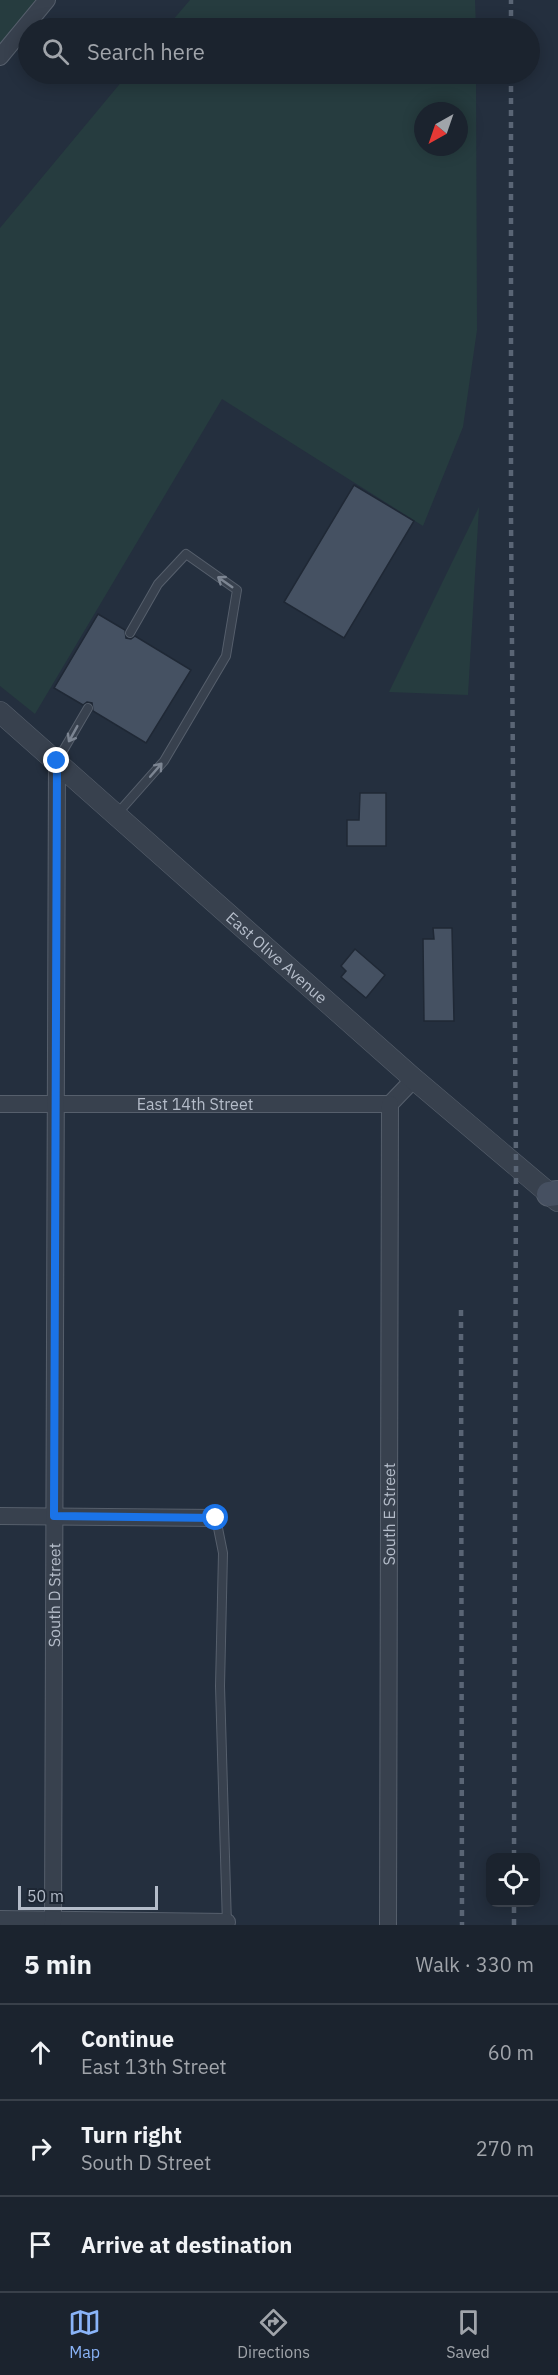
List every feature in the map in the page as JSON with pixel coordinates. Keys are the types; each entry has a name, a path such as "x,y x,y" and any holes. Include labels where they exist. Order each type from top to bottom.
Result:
{"street":[{"path":"32,18 47,0"},
{"path":"0,57 18,35"},
{"name":"East Olive Avenue","path":"0,712 414,1079 555,1196"},
{"name":"South D Street","path":"53,1922 57,761"},
{"path":"390,1104 414,1079"},
{"name":"East 14th Street","path":"0,1104 390,1104"},
{"name":"South E Street","path":"388,1925 390,1104"},
{"path":"0,1516 216,1518"},
{"path":"0,1919 53,1922 227,1923"}],"lane":[{"path":"117,814 164,761 226,656 237,590 186,554 158,584 130,633"},
{"path":"57,761 88,708"},
{"path":"216,1518 223,1553 220,1686 227,1923"}],"green space":[{"path":"0,0 36,0 21,18 18,18 18,22 0,44"},
{"path":"190,0 475,0 476,18 175,18"},
{"path":"120,84 476,84 477,330 463,427 423,526 222,399 35,714 0,686 0,228"},
{"path":"479,507 468,695 389,692"}],"building":[{"path":"354,485 414,521 344,638 284,602"},
{"path":"98,614 125,630 126,638 131,639 135,636 191,670 146,743 93,711 92,703 87,702 83,705 54,688"},
{"path":"360,793 386,793 386,846 347,846 347,820 359,820"},
{"path":"433,928 452,928 454,1021 424,1021 423,939 434,939"},
{"path":"355,949 385,975 366,998 341,977 346,971 341,966"}],"railway":[{"path":"511,0 511,18"},
{"path":"511,84 511,516 516,1166 514,1853"},
{"path":"461,1310 462,1925"},
{"path":"514,1907 514,1925"}],"route":[{"path":"57,761 54,1516 216,1518"}]}
